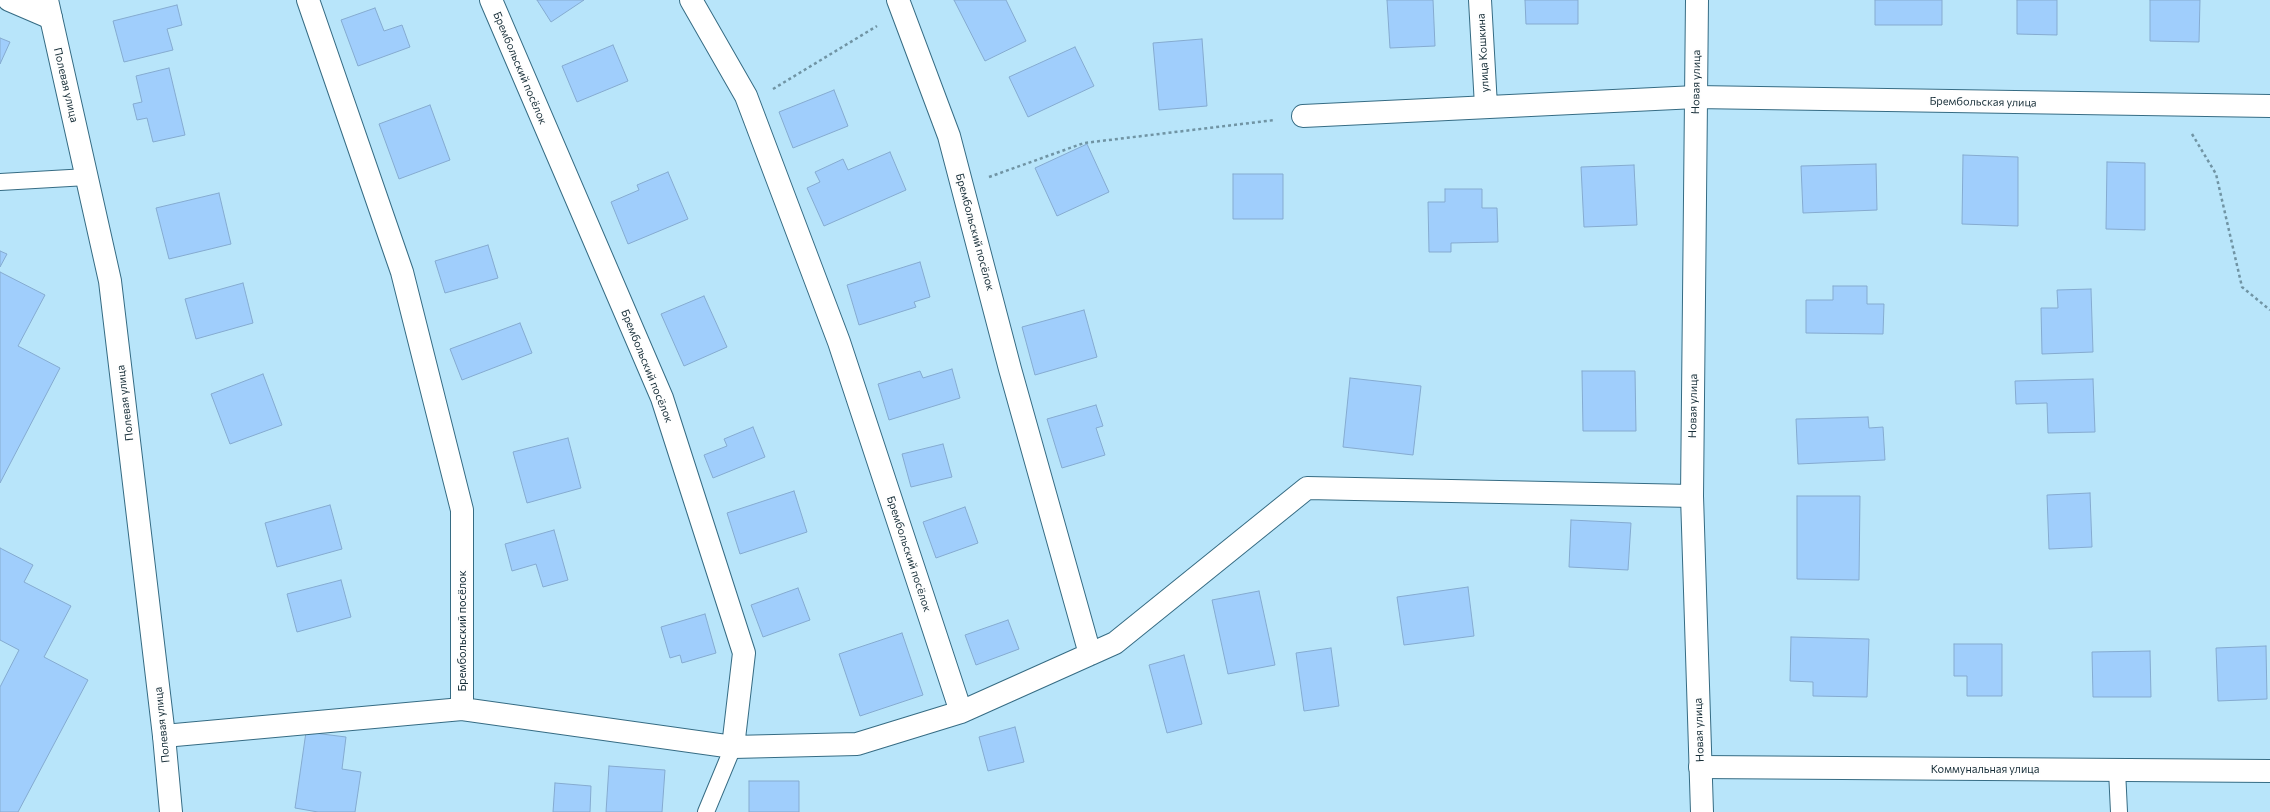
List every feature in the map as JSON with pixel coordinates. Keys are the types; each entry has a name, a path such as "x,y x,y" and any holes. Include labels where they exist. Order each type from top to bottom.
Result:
{"street":[{"path":"9,0 49,9"},
{"name":"Брембольский посёлок","path":"308,0 402,272 462,510 462,708"},
{"name":"Брембольский посёлок","path":"491,0 662,398 744,653 733,747"},
{"name":"Брембольский посёлок","path":"691,0 746,96 839,342 961,712"},
{"name":"улица Кошкина","path":"1480,0 1486,106"},
{"name":"Новая улица","path":"1697,0 1692,496 1702,812"},
{"name":"Брембольский посёлок","path":"901,5 950,136 1010,369 1090,654"},
{"name":"Полевая улица","path":"49,9 88,177 110,281 164,736 170,812"},
{"name":"Брембольская улица","path":"1303,116 1696,97 2270,106"},
{"path":"164,736 462,708 733,747 857,744 961,712 1114,643 1307,488 1692,496"},
{"name":"Коммунальная улица","path":"1700,767 2270,771"}],"lane":[{"path":"0,182 88,177"},
{"path":"706,812 733,747"},
{"path":"2117,770 2120,812"}],"path":[{"path":"749,104 901,5"},
{"path":"2159,104 2185,123 2216,174 2242,287 2270,310"},
{"path":"963,186 1084,143 1303,116"}],"building":[{"path":"537,0 584,0 551,22"},
{"path":"954,0 1006,0 1026,41 985,61"},
{"path":"1387,0 1433,0 1435,46 1390,48"},
{"path":"1525,0 1578,0 1578,24 1526,24"},
{"path":"1875,0 1942,0 1942,25 1875,25"},
{"path":"2017,0 2057,0 2057,35 2017,34"},
{"path":"2150,0 2200,0 2199,42 2150,41"},
{"path":"177,5 182,25 167,29 173,50 124,62 113,21"},
{"path":"375,8 384,31 402,25 410,47 358,66 341,20"},
{"path":"0,38 10,42 0,64"},
{"path":"1202,39 1207,106 1159,110 1153,43"},
{"path":"613,45 628,81 577,102 562,66"},
{"path":"1075,47 1094,86 1028,117 1009,77"},
{"path":"169,68 185,135 153,142 147,118 137,120 133,104 142,102 136,76"},
{"path":"834,90 848,126 793,148 779,112"},
{"path":"430,105 450,160 399,179 379,124"},
{"path":"1087,144 1109,192 1057,216 1035,168"},
{"path":"890,152 906,190 824,226 807,188 820,182 815,172 843,159 848,170"},
{"path":"1963,155 2018,157 2018,226 1962,224"},
{"path":"2107,162 2145,163 2145,230 2106,229"},
{"path":"1876,164 1877,210 1803,213 1801,166"},
{"path":"1634,165 1637,225 1584,227 1581,167"},
{"path":"668,172 688,219 628,244 611,202 639,190 637,185"},
{"path":"1233,174 1283,174 1283,219 1233,219"},
{"path":"1445,189 1482,189 1482,208 1497,208 1498,242 1451,243 1451,252 1429,252 1428,202 1445,202"},
{"path":"219,193 231,244 169,259 156,208"},
{"path":"488,245 498,278 445,293 435,261"},
{"path":"0,251 7,254 0,267"},
{"path":"920,262 930,297 914,302 916,307 859,325 847,285"},
{"path":"0,272 45,295 18,346 60,368 0,483"},
{"path":"243,283 253,323 196,339 185,299"},
{"path":"1833,286 1867,286 1867,304 1884,304 1883,334 1806,333 1806,300 1833,300"},
{"path":"2091,289 2093,352 2042,354 2041,308 2058,308 2057,290"},
{"path":"704,296 727,347 684,366 661,314"},
{"path":"1084,310 1097,357 1035,375 1022,327"},
{"path":"520,323 532,353 462,380 450,349"},
{"path":"952,369 960,398 889,420 878,384 920,371 923,378"},
{"path":"1582,371 1635,371 1636,431 1583,431"},
{"path":"263,374 282,425 230,444 211,394"},
{"path":"1350,378 1421,386 1413,455 1343,447"},
{"path":"2093,379 2095,432 2048,433 2047,403 2016,404 2015,381"},
{"path":"1096,405 1103,426 1096,428 1105,455 1062,468 1047,419"},
{"path":"1868,417 1869,428 1883,427 1885,460 1798,464 1796,419"},
{"path":"753,427 765,457 713,478 704,455 727,446 724,439"},
{"path":"568,438 581,488 527,503 513,452"},
{"path":"943,444 952,477 911,487 902,454"},
{"path":"794,491 807,532 740,554 727,513"},
{"path":"2090,493 2092,547 2049,549 2047,495"},
{"path":"1797,496 1860,496 1859,580 1797,579"},
{"path":"330,505 342,549 277,567 265,523"},
{"path":"965,507 978,543 936,558 923,522"},
{"path":"1571,520 1631,523 1628,570 1569,567"},
{"path":"554,530 568,580 543,587 536,564 512,571 505,544"},
{"path":"0,548 33,565 24,582 71,606 44,657 88,680 18,812 0,812 0,687 19,650 0,640"},
{"path":"341,580 351,617 297,632 287,594"},
{"path":"1468,587 1474,636 1404,645 1397,597"},
{"path":"798,588 810,620 763,637 751,605"},
{"path":"1259,591 1275,665 1228,674 1212,600"},
{"path":"705,614 716,653 682,663 680,655 670,658 661,627"},
{"path":"1008,620 1019,649 976,665 965,635"},
{"path":"902,633 923,695 860,716 839,654"},
{"path":"1791,637 1869,639 1867,697 1813,696 1813,682 1790,681"},
{"path":"1954,644 2002,644 2002,696 1967,696 1967,676 1954,676"},
{"path":"2266,646 2267,699 2218,701 2216,648"},
{"path":"1331,648 1339,706 1304,711 1296,653"},
{"path":"2150,651 2151,697 2093,697 2092,652"},
{"path":"1184,655 1202,724 1167,733 1149,665"},
{"path":"1015,727 1024,762 988,771 979,737"},
{"path":"306,732 346,737 342,769 361,772 355,812 318,812 295,808"},
{"path":"609,766 665,770 662,812 606,812"},
{"path":"749,781 799,781 799,812 749,812"},
{"path":"555,783 591,786 590,812 553,812"}]}
